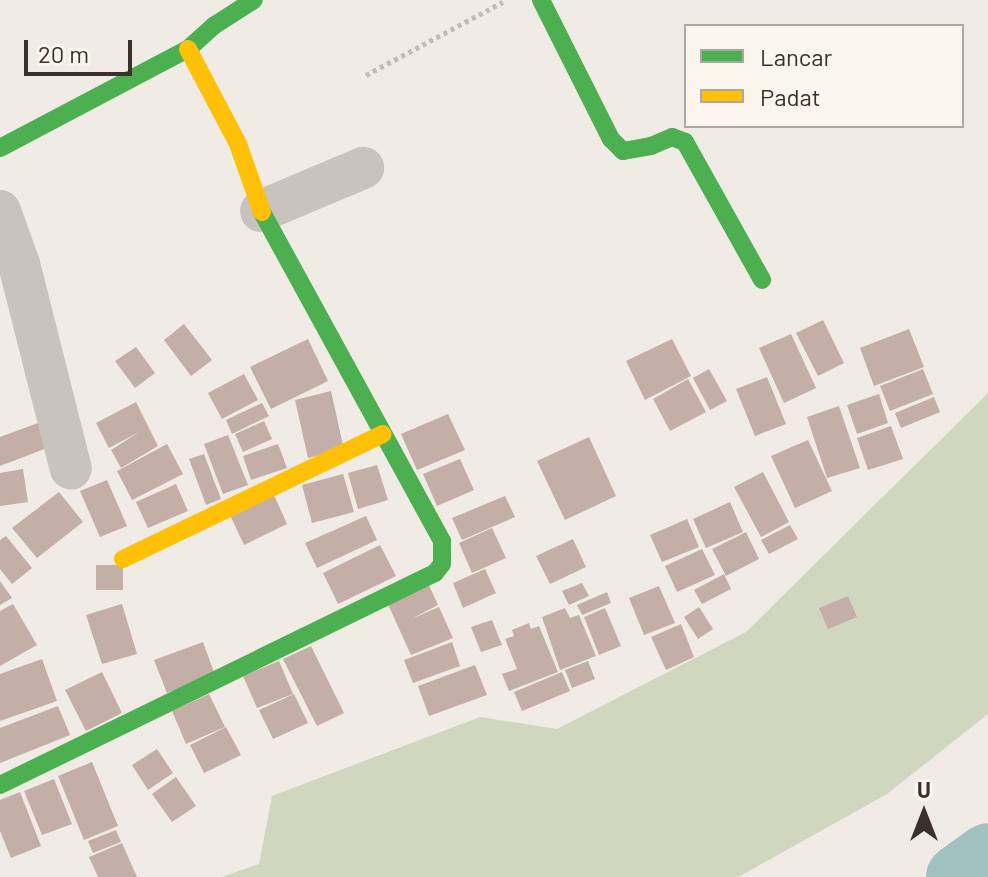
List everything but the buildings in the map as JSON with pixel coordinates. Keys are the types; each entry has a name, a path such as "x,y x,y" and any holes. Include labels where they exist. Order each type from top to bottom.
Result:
{"street":[{"path":"0,148 188,49 215,25 254,0"},
{"path":"541,0 611,139 623,151 651,146 672,137 685,142 762,280"},
{"path":"0,785 435,573 442,564 442,541 261,211 238,144 188,49"},
{"path":"261,211 363,168"},
{"path":"0,211 19,264 71,469"},
{"path":"123,559 383,434"}],"path":[{"path":"366,75 507,0"}],"green space":[{"path":"988,393 988,714 887,794 738,877 222,877 259,864 272,796 480,717 557,729 746,632"}],"waterway":[{"path":"958,877 988,855"}],"traffic: fast":[{"path":"0,148 188,49 215,25 254,0"},
{"path":"541,0 611,139 623,151 651,146 672,137 685,142 762,280"},
{"path":"0,785 435,573 442,564 442,541 262,212"}],"traffic: slow":[{"path":"188,49 238,144 262,212"},
{"path":"123,559 383,434"}]}
